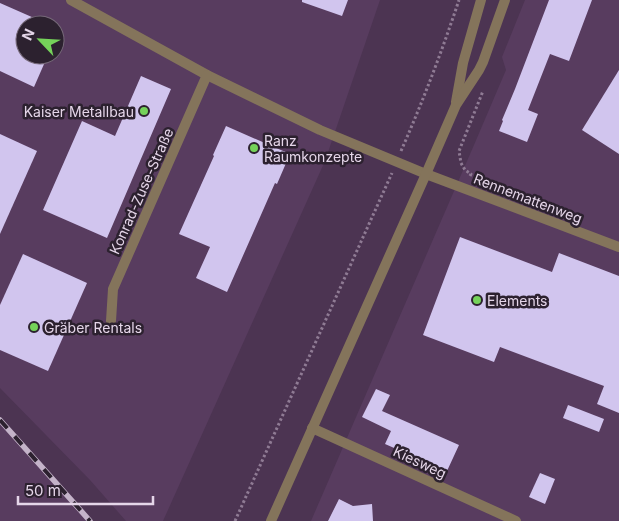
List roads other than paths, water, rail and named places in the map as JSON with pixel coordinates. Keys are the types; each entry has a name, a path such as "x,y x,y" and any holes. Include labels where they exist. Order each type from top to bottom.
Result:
{"street":[{"path":"72,0 207,75 320,130 426,174"},
{"path":"456,105 463,63 481,0"},
{"path":"270,521 456,105 483,62 505,0"},
{"name":"Konrad-Zuse-Straße","path":"111,321 113,289 207,75"},
{"name":"Rennemattenweg","path":"426,174 619,247"},
{"name":"Kiesweg","path":"312,428 516,521"}],"railway":[{"path":"0,420 90,521"}],"place":[{"name":"Kaiser Metallbau","path":"144,111"},
{"name":"Ranz Raumkonzepte","path":"254,148"},
{"name":"Elements","path":"477,300"},
{"name":"Gräber Rentals","path":"34,327"}]}
